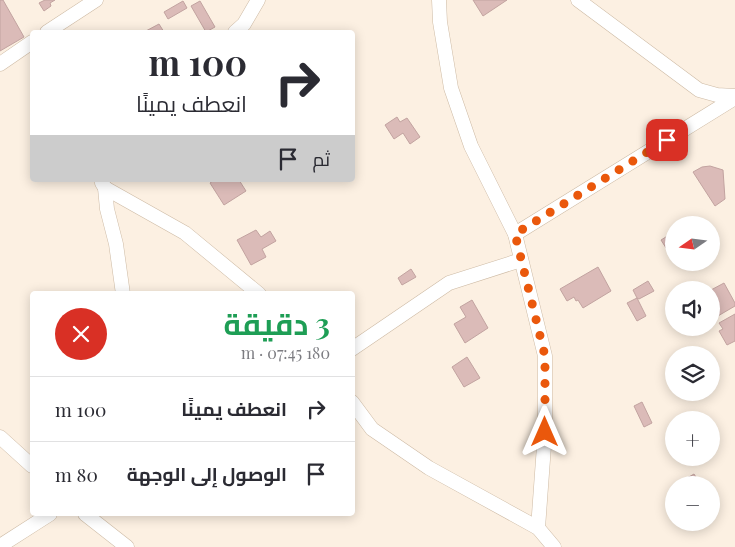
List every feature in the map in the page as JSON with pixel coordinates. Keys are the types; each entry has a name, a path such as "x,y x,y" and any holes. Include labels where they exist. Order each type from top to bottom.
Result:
{"street":[{"path":"50,30 96,0"},
{"path":"237,30 244,24 258,0"},
{"path":"438,0 451,88 470,146 515,234 545,356 545,432 538,528"},
{"path":"578,0 699,90 735,97"},
{"path":"0,64 30,43"},
{"path":"515,234 735,97"},
{"path":"103,184 116,244 123,291"},
{"path":"103,184 185,233 255,291"},
{"path":"355,347 449,283 521,260"},
{"path":"355,406 372,429 429,468 538,528 554,547"},
{"path":"0,437 30,464"},
{"path":"0,546 47,516"},
{"path":"88,516 126,547"}],"building":[{"path":"0,0 3,0 24,37 0,51"},
{"path":"45,0 55,0 44,11 39,3"},
{"path":"473,0 507,0 483,16"},
{"path":"183,1 187,8 168,19 164,12"},
{"path":"200,1 215,27 205,30 191,6"},
{"path":"159,24 163,30 148,30"},
{"path":"397,117 400,122 407,118 420,137 410,144 403,133 394,139 385,125"},
{"path":"710,166 723,170 725,199 715,206 693,172 702,167"},
{"path":"240,182 246,191 224,205 210,183"},
{"path":"256,230 261,237 270,231 276,241 262,249 266,257 251,265 237,240"},
{"path":"665,238 665,246 661,240"},
{"path":"598,267 611,291 583,308 574,297 567,301 560,289"},
{"path":"411,269 416,277 402,285 398,278"},
{"path":"648,281 654,291 639,299 637,298 633,290"},
{"path":"724,283 735,306 720,315 720,285"},
{"path":"637,298 646,316 637,321 627,303"},
{"path":"472,300 488,328 465,343 454,324 466,317 460,307"},
{"path":"735,314 735,341 727,345 720,333 723,329 720,322"},
{"path":"467,357 480,378 464,387 452,367"},
{"path":"642,402 652,423 644,427 634,406"}],"route":[{"path":"545,432 545,356 515,234 667,140"}]}
